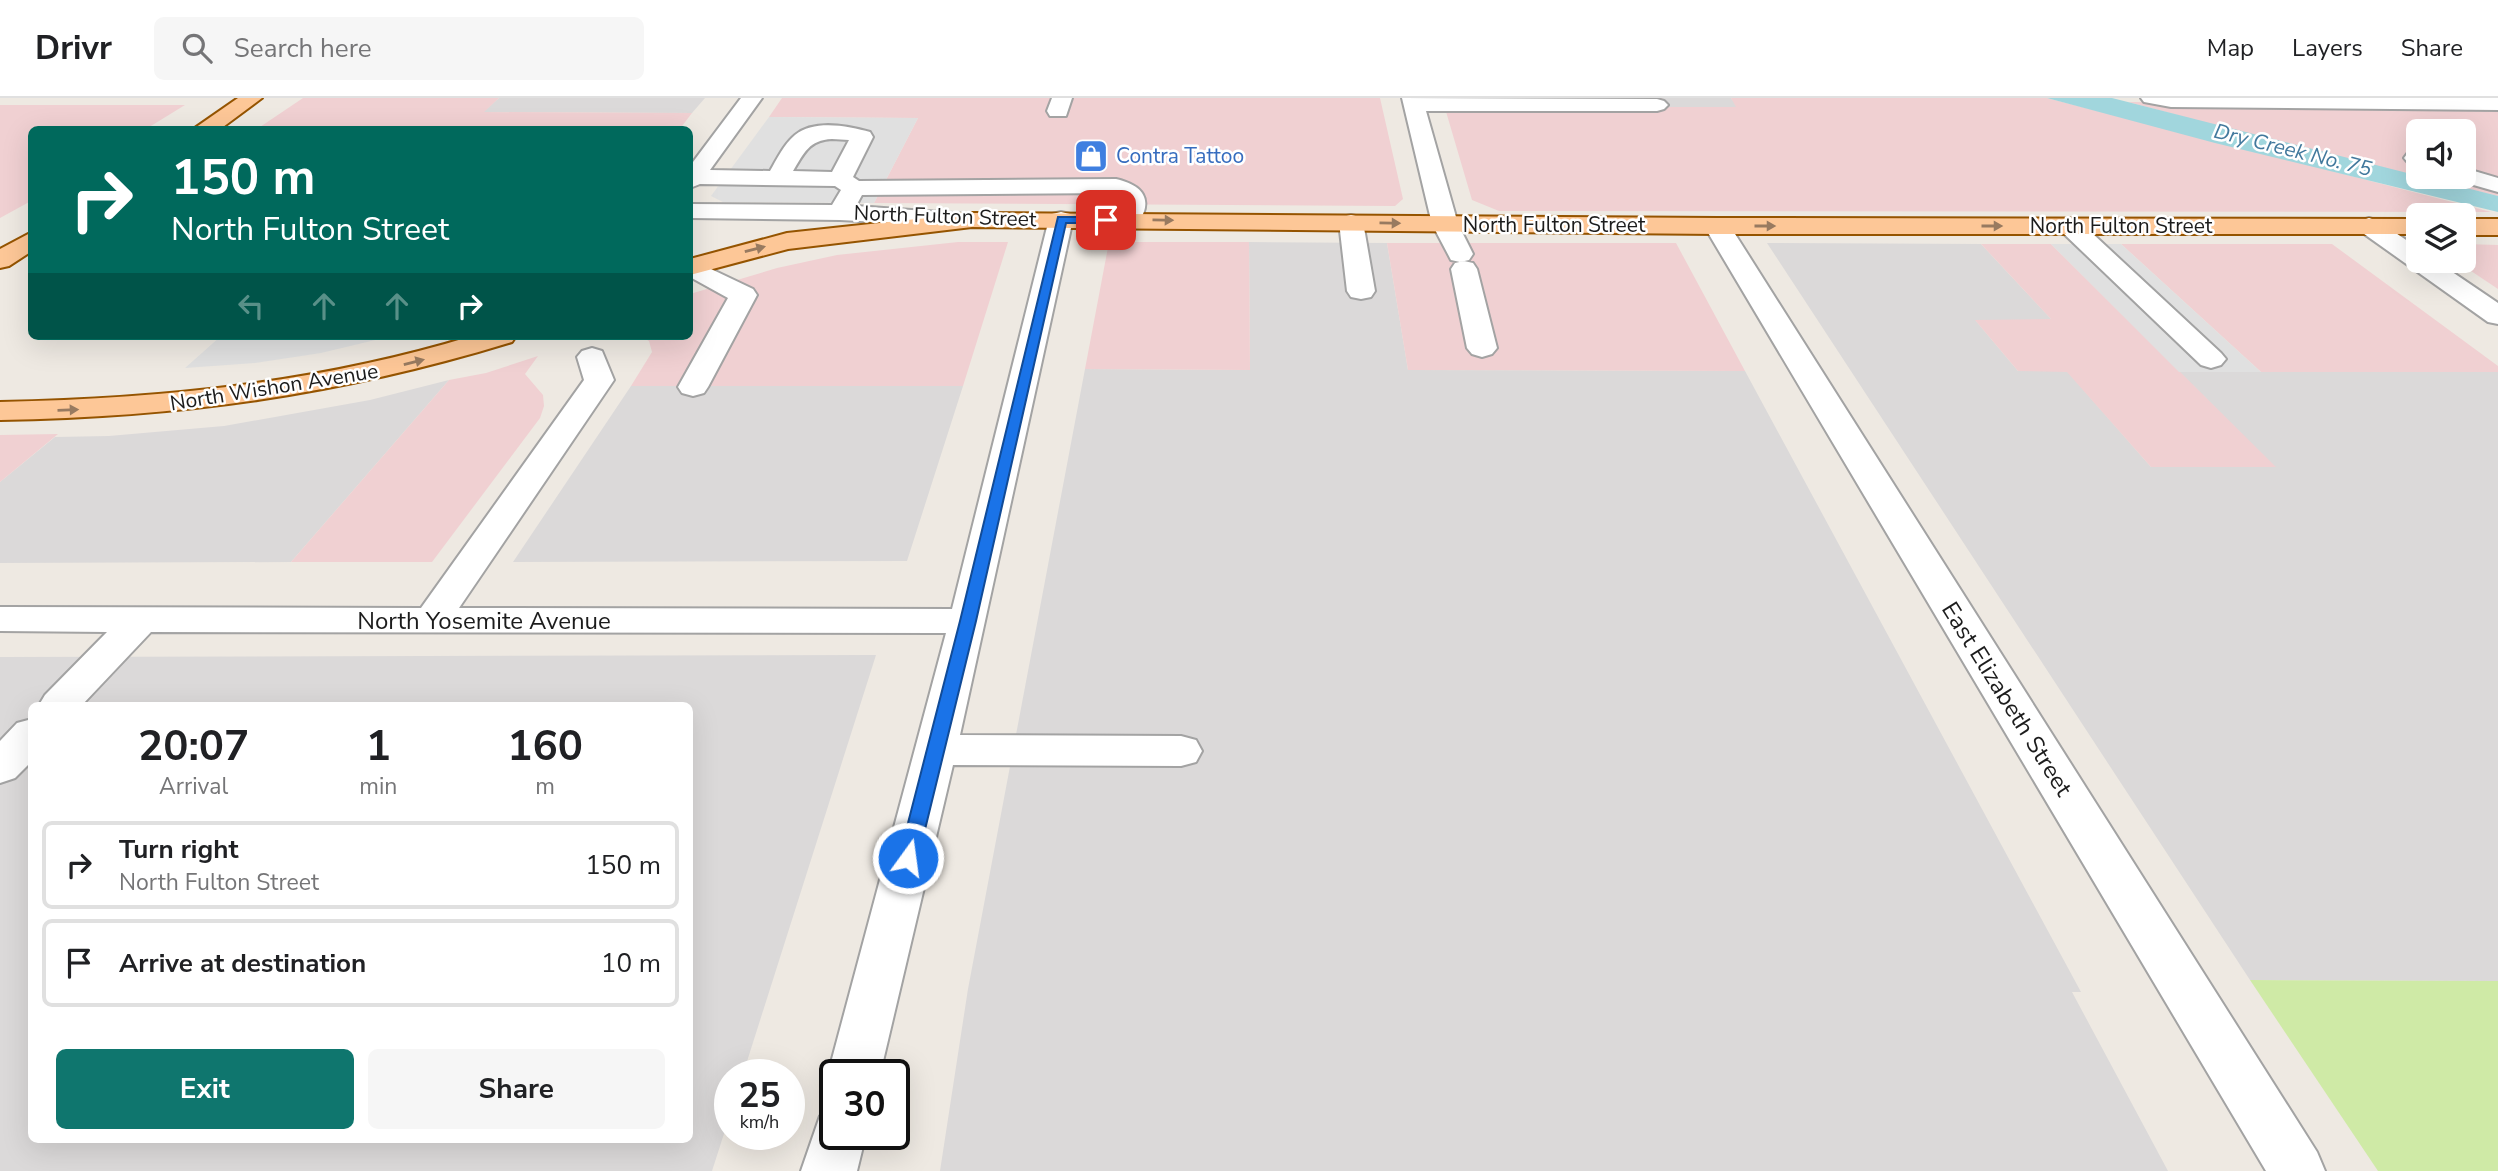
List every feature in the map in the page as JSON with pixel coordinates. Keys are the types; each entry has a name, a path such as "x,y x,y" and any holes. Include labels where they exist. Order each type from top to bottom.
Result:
{"main road":[{"path":"209,126 252,98"},
{"path":"693,266 787,241 972,220"},
{"name":"North Fulton Street","path":"972,220 1717,226 2406,227"},
{"path":"2476,227 2498,227"},
{"path":"0,260 28,242"},
{"name":"North Wishon Avenue","path":"0,411 119,408 227,399 383,370 488,340"}],"street":[{"path":"693,176 752,98"},
{"path":"2151,98 2171,102 2498,104"},
{"path":"1482,348 1462,261 1445,224 1413,101 1657,105"},
{"path":"778,177 804,138 815,134 854,134 862,137 840,213"},
{"path":"2476,168 2498,185"},
{"path":"693,179 778,177 847,183 1116,186 1129,190 1133,198 1128,220"},
{"name":"North Fulton Street","path":"693,211 840,213 972,220"},
{"path":"858,1059 968,621 1061,219"},
{"path":"1351,222 1361,291"},
{"name":"East Elizabeth Street","path":"1717,226 2297,1171"},
{"path":"2070,226 2211,359"},
{"path":"2370,226 2406,252"},
{"path":"693,269 743,295 693,387"},
{"path":"2436,273 2498,316"},
{"path":"431,621 599,380 592,356"},
{"name":"North Yosemite Avenue","path":"0,620 968,621"},
{"path":"62,702 139,621"},
{"path":"0,768 28,738"},
{"path":"935,750 1181,751"},
{"path":"829,1171 835,1150"}],"shaded area":[{"path":"303,98 499,98 484,112 692,113 682,126 261,126"},
{"path":"499,98 705,98 692,113 483,112"},
{"path":"782,98 1380,98 1403,199 1395,206 874,203 918,118 769,117"},
{"path":"1442,98 1662,98 1668,107 1736,107 1731,98 2047,98 2456,203 2406,203 2406,212 1499,211 1472,200"},
{"path":"1662,98 1731,98 1738,107 1668,107"},
{"path":"2128,102 2498,104 2498,196 2468,189 2476,189 2476,119 2406,119 2406,174"},
{"path":"0,105 185,105 151,126 28,126 28,203 0,218"},
{"path":"769,117 918,118 874,203 723,202 711,196"},
{"path":"958,242 1008,242 963,386 631,386 652,352 647,340 693,340 693,293 777,268 837,255"},
{"path":"1109,242 1249,242 1250,370 1085,369"},
{"path":"1249,242 1387,243 1408,370 1745,371 2081,992 2072,992 2168,1171 940,1171 968,989 1085,369 1250,370"},
{"path":"1387,243 1676,243 1745,371 1408,370"},
{"path":"1767,243 1981,244 2052,320 1976,321 2018,371 2067,371 2151,467 2275,467 2179,372 2498,372 2498,981 2250,980"},
{"path":"1981,244 2051,244 2276,467 2151,467 2067,372 2018,371 1975,320 2051,319"},
{"path":"2051,244 2121,244 2261,372 2179,372"},
{"path":"2121,244 2332,244 2498,366 2498,372 2261,372"},
{"path":"2476,244 2498,245 2498,289 2474,273"},
{"path":"216,340 375,340 321,353 255,363 185,368"},
{"path":"538,356 525,374 543,395 544,406 540,418 432,562 291,562 449,380 486,373"},
{"path":"449,380 291,562 0,563 0,482 55,437 109,436 224,426 370,400"},
{"path":"631,386 963,386 907,561 513,562"},
{"path":"58,434 0,482 0,435"},
{"path":"876,655 748,1059 714,1059 714,1150 719,1150 712,1171 0,1171 0,657"}],"green space":[{"path":"2250,980 2498,981 2498,1171 2378,1171"}],"water":[{"name":"Dry Creek No. 75","path":"2047,98 2112,98 2406,173 2406,189 2470,189 2498,196 2498,212 2476,207 2476,203 2461,203 2215,143"}],"place":[{"name":"Contra Tattoo","path":"1091,156"}],"route":[{"path":"908,858 968,621 1061,219 1106,220"}]}
